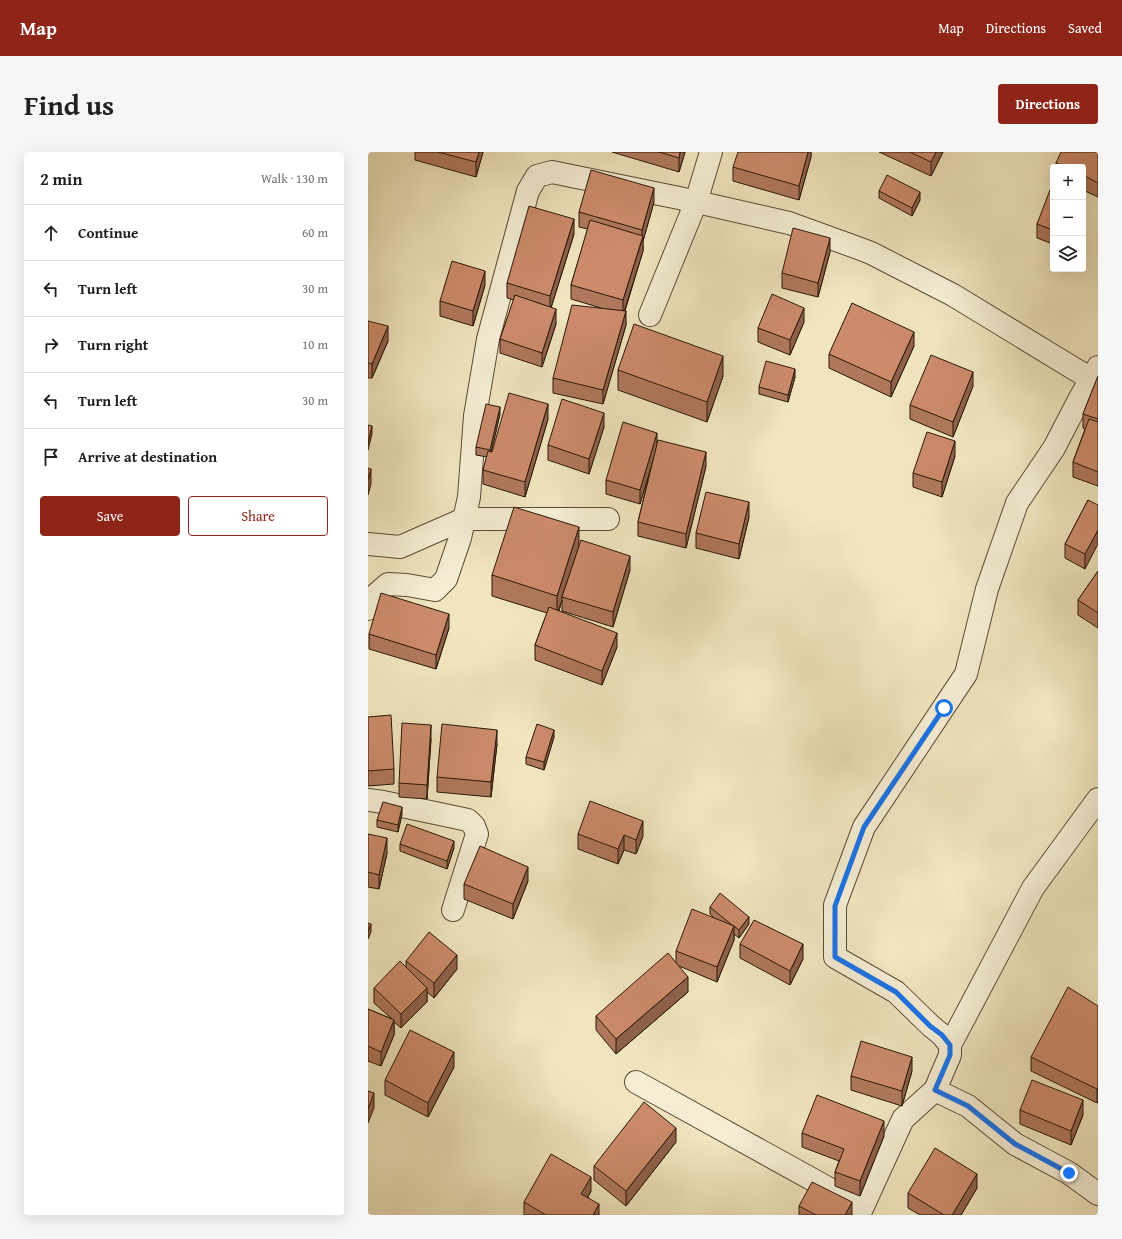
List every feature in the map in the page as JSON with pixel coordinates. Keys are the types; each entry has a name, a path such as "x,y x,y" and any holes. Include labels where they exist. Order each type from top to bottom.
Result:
{"street":[{"path":"650,315 696,202 711,152"},
{"path":"368,609 372,598 388,584 407,585 435,590 446,579 460,538 468,497 475,416 488,339 528,191 537,176 552,172 789,223 871,254 953,295 1094,373 1054,448 1017,503 987,589 966,674 864,827 835,906 835,957 896,992 930,1026 942,1035 950,1045"},
{"path":"368,544 400,547 464,519 608,518"},
{"path":"636,1082 860,1211 903,1119 935,1090 950,1055 950,1045 1033,888 1098,799"},
{"path":"368,800 468,820 474,826 477,834 453,910"},
{"path":"935,1090 968,1106 1015,1144 1069,1173 1098,1194"}],"building":[{"path":"438,152 479,152 476,162"},
{"path":"659,152 680,152 679,158"},
{"path":"738,152 808,152 799,186 733,167"},
{"path":"910,152 936,152 931,162"},
{"path":"1061,152 1098,152 1098,183 1086,177 1086,164 1056,163"},
{"path":"591,170 654,188 642,230 579,212"},
{"path":"887,175 920,192 912,208 879,191"},
{"path":"1050,190 1050,229 1037,224"},
{"path":"529,206 574,219 550,296 507,283"},
{"path":"590,220 643,236 623,300 571,285"},
{"path":"793,228 830,238 818,283 782,273"},
{"path":"452,261 485,271 473,311 440,301"},
{"path":"772,294 804,308 790,340 758,328"},
{"path":"515,295 556,309 542,353 500,339"},
{"path":"852,303 914,332 891,382 829,354"},
{"path":"572,305 626,311 603,390 553,378"},
{"path":"368,321 388,326 372,364 368,363"},
{"path":"634,324 723,356 707,402 618,370"},
{"path":"931,355 973,372 953,422 910,405"},
{"path":"766,361 795,369 788,395 759,387"},
{"path":"1098,376 1098,419 1083,414"},
{"path":"509,393 548,404 525,482 483,470 488,451 492,452"},
{"path":"562,399 604,413 589,459 548,445"},
{"path":"486,404 500,407 490,450 476,447"},
{"path":"1089,419 1098,422 1098,472 1073,462"},
{"path":"623,422 657,433 640,490 606,480"},
{"path":"368,425 372,426 368,443"},
{"path":"927,432 955,441 942,482 913,473"},
{"path":"658,440 706,452 686,534 638,522"},
{"path":"368,468 371,469 368,480"},
{"path":"706,492 749,502 739,544 696,533"},
{"path":"1088,500 1098,505 1098,530 1085,554 1065,544"},
{"path":"514,507 579,527 557,596 492,575"},
{"path":"581,540 630,556 613,612 562,597"},
{"path":"1098,571 1098,613 1078,600"},
{"path":"381,593 449,614 436,655 369,634"},
{"path":"549,607 617,633 602,671 535,645"},
{"path":"391,715 394,769 368,771 368,717"},
{"path":"402,723 431,725 427,785 399,783"},
{"path":"442,724 497,730 491,782 437,777"},
{"path":"537,724 554,730 544,762 526,757"},
{"path":"590,801 643,821 636,840 624,835 618,849 578,834"},
{"path":"383,802 402,807 398,825 377,820"},
{"path":"407,824 454,841 447,861 400,844"},
{"path":"368,834 387,838 379,875 368,872"},
{"path":"480,846 528,867 513,904 464,884"},
{"path":"720,893 749,917 739,930 710,907"},
{"path":"692,909 734,926 717,967 676,951"},
{"path":"754,920 803,944 790,971 740,944"},
{"path":"368,923 371,924 368,931"},
{"path":"429,932 457,955 434,983 406,961"},
{"path":"668,953 688,977 616,1039 596,1016"},
{"path":"400,961 427,988 401,1014 374,988"},
{"path":"1068,987 1098,1006 1097,1089 1031,1057"},
{"path":"368,1009 394,1020 381,1052 368,1046"},
{"path":"410,1030 454,1052 428,1103 385,1080"},
{"path":"861,1041 912,1057 902,1091 851,1076"},
{"path":"1032,1080 1083,1100 1071,1131 1020,1110"},
{"path":"368,1091 374,1093 368,1109"},
{"path":"817,1095 884,1121 860,1181 835,1172 844,1149 802,1133"},
{"path":"644,1102 676,1128 626,1191 594,1166"},
{"path":"935,1148 977,1174 952,1215 944,1215 908,1193"},
{"path":"551,1154 591,1177 581,1194 599,1204 593,1215 546,1215 524,1202"},
{"path":"812,1182 852,1202 845,1215 816,1215 799,1206"}],"route":[{"path":"944,708 864,827 835,906 835,957 896,992 930,1026 942,1035 950,1045 950,1055 935,1090 968,1106 1015,1144 1069,1173"}]}
